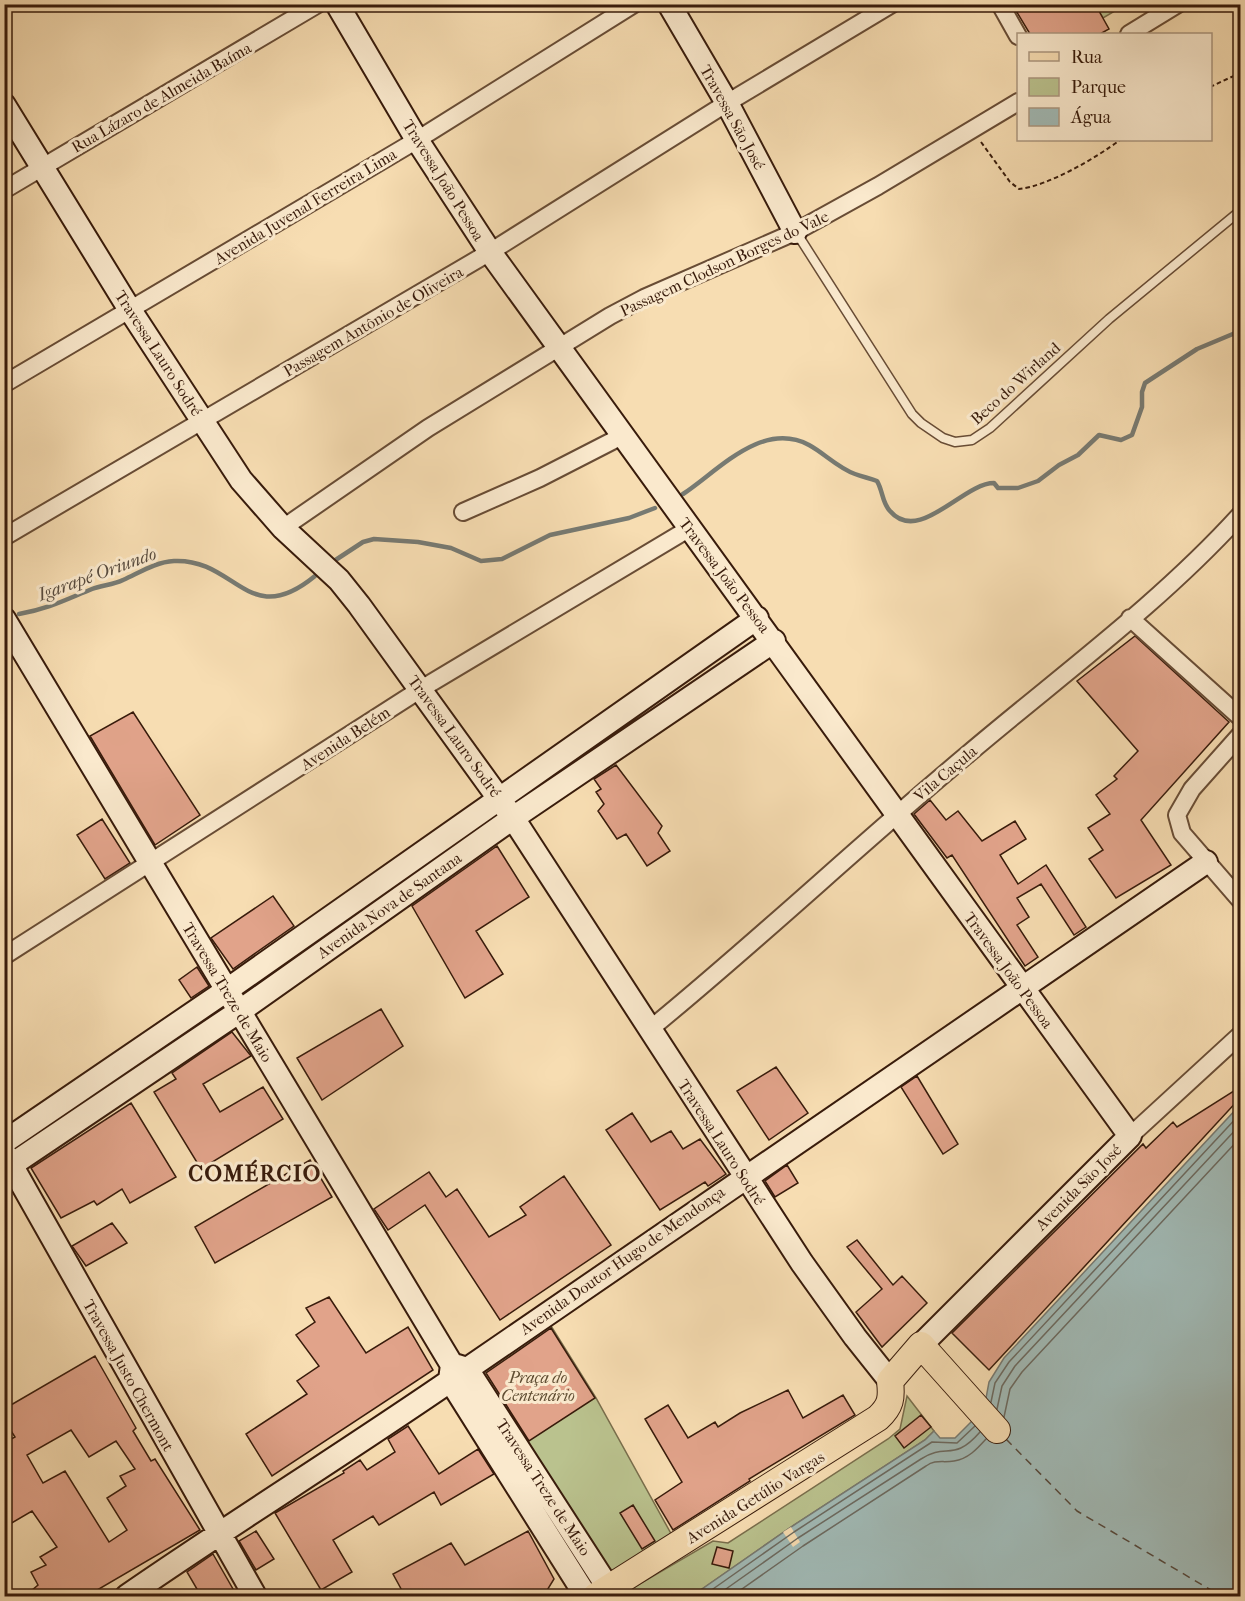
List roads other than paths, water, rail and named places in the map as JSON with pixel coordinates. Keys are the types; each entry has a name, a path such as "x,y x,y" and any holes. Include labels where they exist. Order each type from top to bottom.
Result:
{"main road":[{"path":"890,1381 921,1346 997,1430"},
{"name":"Avenida Getúlio Vargas","path":"597,1594 878,1418 888,1408 892,1398 890,1381"}],"street":[{"name":"Rua Lázaro de Almeida Baíma","path":"4,190 318,4"},
{"name":"Travessa João Pessoa","path":"337,4 417,140 490,252 622,436 774,641 1130,1136"},
{"name":"Avenida Juvenal Ferreira Lima","path":"4,384 417,140 634,4"},
{"name":"Travessa São José","path":"669,4 727,103 795,232"},
{"name":"Passagem Antônio de Oliveira","path":"4,537 490,252 727,103 892,4"},
{"path":"1000,4 1017,34"},
{"path":"1131,33 1178,4"},
{"name":"Passagem Clodson Borges do Vale","path":"282,528 428,428 644,298 795,232 1017,103"},
{"name":"Travessa Lauro Sodré","path":"4,105 130,310 241,480 282,528 339,580 421,689 513,818 744,1176 841,1319 890,1381"},
{"path":"463,512 540,478 622,436"},
{"name":"Vila Caçula","path":"650,1030 717,975 898,813 1183,573 1240,515"},
{"name":"Avenida Belém","path":"4,956 421,689 690,528"},
{"name":"Avenida Nova de Santana","path":"4,1142 227,990 498,797 757,618"},
{"path":"1130,618 1240,717"},
{"name":"Travessa Treze de Maio","path":"4,619 457,1371 597,1594"},
{"name":"Avenida Nova de Santana","path":"7,1163 240,1011 513,818 774,641"},
{"path":"602,727 616,748"},
{"path":"1240,735 1179,807 1178,824 1182,833 1240,900"},
{"name":"Avenida Doutor Hugo de Mendonça","path":"127,1596 1206,862"},
{"path":"351,902 365,922"},
{"path":"302,937 316,956"},
{"name":"Avenida São José","path":"921,1346 1130,1136 1240,1035"},
{"name":"Travessa Justo Chermont","path":"7,1163 255,1596"}],"lane":[{"name":"Beco do Wirland","path":"795,232 912,414 943,438 965,442 979,437 990,428 1109,319 1240,210"}],"water":[{"path":"1240,1105 1240,1596 692,1596 791,1527 925,1440 934,1431 940,1438 955,1438 984,1409 989,1382 1004,1358"}],"waterway":[{"name":"Igarapé Oriundo","path":"683,494 742,451 758,443 774,439 792,439 809,445 849,471 877,481 887,508 902,520 914,521 941,510 982,486 994,483 998,488 1018,488 1038,481 1059,465 1078,455 1099,435 1121,440 1132,435 1142,407 1142,392 1145,383 1197,349 1240,331"},
{"path":"334,561 363,542 374,539 418,542 451,548 481,561 502,559 550,535 629,518 655,508"},
{"name":"Igarapé Oriundo","path":"19,614 48,607 92,589 119,582 154,566 174,561 195,563 213,570 257,595 273,596 292,591 315,576"}],"district":[{"name":"COMÉRCIO","path":"255,1173"}],"park label":[{"name":"Praça do Centenário","path":"538,1386"}]}
